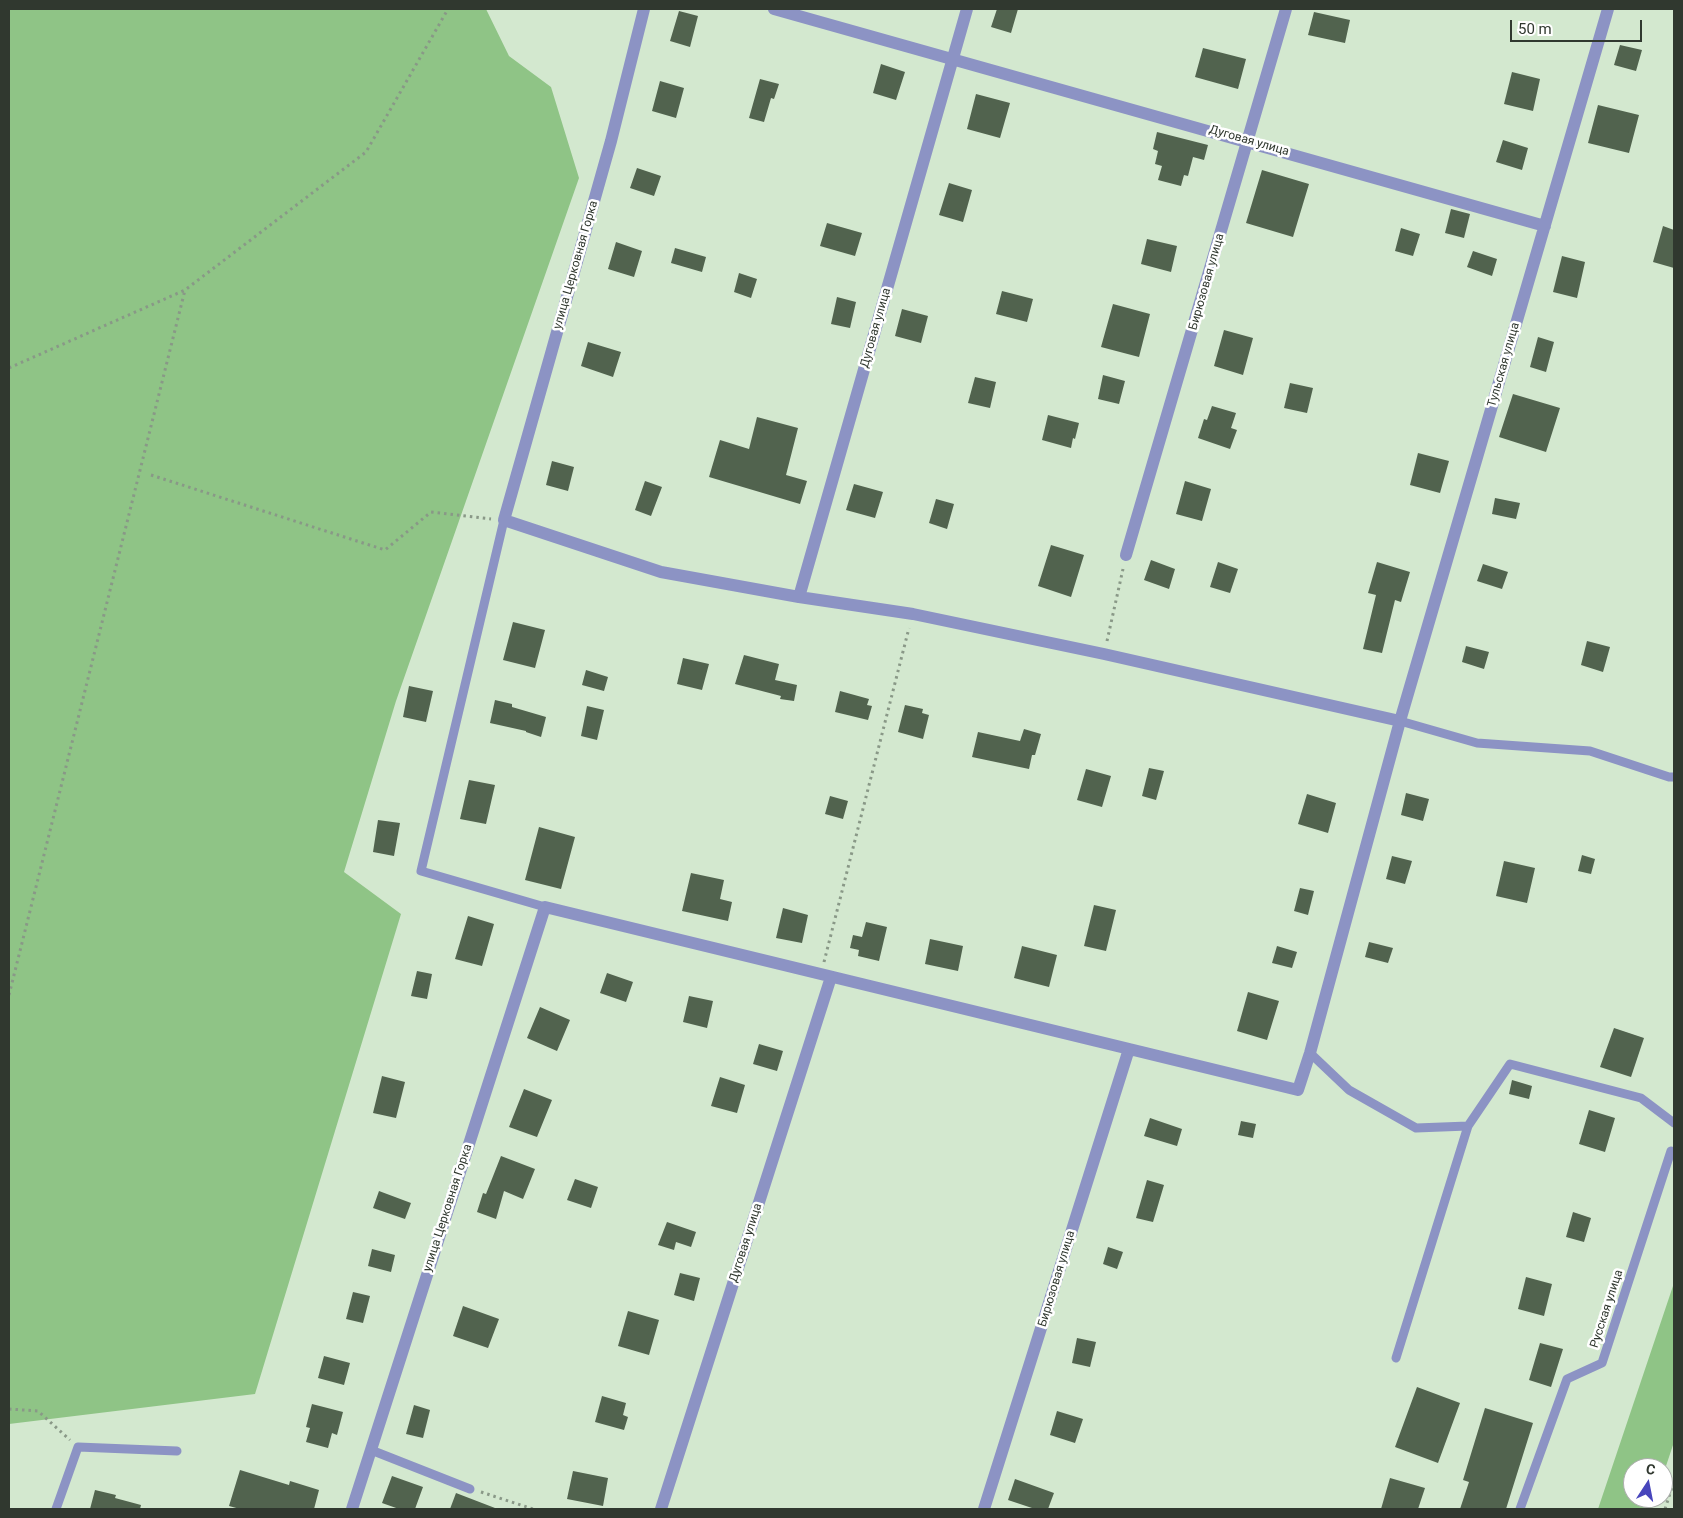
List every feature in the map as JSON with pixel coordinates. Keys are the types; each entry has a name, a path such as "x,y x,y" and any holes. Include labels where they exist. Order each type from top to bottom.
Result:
{"street":[{"name":"улица Церковная Горка","path":"504,520 611,141 644,9"},
{"name":"Дуговая улица","path":"774,9 1545,226"},
{"name":"Дуговая улица","path":"798,597 966,9"},
{"name":"Бирюзовая улица","path":"1126,555 1286,9"},
{"name":"Тульская улица","path":"1129,1049 1298,1090 1310,1053 1400,721 1608,9"},
{"path":"504,520 661,572 798,597 913,614 1104,654 1400,721"},
{"name":"улица Церковная Горка","path":"352,1509 545,907"},
{"path":"545,907 1129,1049"},
{"name":"Дуговая улица","path":"661,1509 826,976"},
{"name":"Бирюзовая улица","path":"984,1509 1129,1049"}],"lane":[{"path":"504,520 421,871 545,907"},
{"path":"1400,721 1477,744 1590,751 1674,777"},
{"path":"1310,1053 1349,1090 1416,1128 1468,1126"},
{"path":"1396,1358 1468,1126 1510,1064 1641,1098 1674,1123"},
{"name":"Русская улица","path":"1520,1509 1567,1379 1602,1363 1673,1152"},
{"path":"56,1509 78,1447 177,1451"},
{"path":"371,1450 470,1489"}],"path":[{"path":"9,368 185,290 366,152 448,9"},
{"path":"9,995 185,290"},
{"path":"151,475 385,550 431,512 504,520"},
{"path":"1104,654 1126,555"},
{"path":"826,976 913,614"},
{"path":"9,1409 38,1411 78,1447"},
{"path":"1665,1509 1674,1481"},
{"path":"470,1489 533,1509"}],"green space":[{"path":"9,9 486,9 509,56 551,87 579,178 396,701 344,872 401,914 255,1394 9,1424"},
{"path":"1674,1283 1674,1442 1669,1458 1623,1458 1623,1508 1652,1509 1598,1509"}],"building":[{"path":"997,9 1018,9 1011,33 991,27"},
{"path":"679,11 698,16 690,47 670,41"},
{"path":"1314,12 1350,20 1345,43 1308,35"},
{"path":"1620,45 1642,50 1636,71 1614,65"},
{"path":"1203,48 1246,59 1238,89 1195,77"},
{"path":"881,64 905,72 896,100 873,93"},
{"path":"1512,72 1540,79 1533,111 1504,104"},
{"path":"760,79 779,84 774,99 771,98 764,122 749,118"},
{"path":"660,81 684,88 676,118 652,111"},
{"path":"976,94 1010,103 1000,138 967,129"},
{"path":"1598,105 1639,115 1629,153 1588,143"},
{"path":"1157,132 1208,145 1204,160 1193,157 1188,176 1184,175 1181,186 1158,180 1162,166 1155,164 1158,151 1153,149"},
{"path":"1503,140 1528,148 1522,170 1496,162"},
{"path":"637,168 661,176 654,196 630,188"},
{"path":"1262,170 1309,184 1293,237 1246,223"},
{"path":"949,183 972,190 963,222 939,215"},
{"path":"1451,209 1470,214 1464,238 1445,233"},
{"path":"827,223 862,233 855,256 820,246"},
{"path":"1663,226 1674,230 1674,268 1653,262"},
{"path":"1401,228 1420,234 1413,256 1395,251"},
{"path":"1147,239 1177,246 1171,272 1141,264"},
{"path":"616,242 642,251 634,277 608,269"},
{"path":"675,248 706,257 702,272 671,263"},
{"path":"1473,251 1497,259 1492,276 1467,267"},
{"path":"1562,256 1585,262 1577,298 1553,292"},
{"path":"739,273 757,279 751,298 734,292"},
{"path":"1002,291 1033,299 1027,322 996,314"},
{"path":"837,297 856,302 850,328 831,324"},
{"path":"1113,304 1150,314 1139,357 1101,347"},
{"path":"902,309 928,316 921,343 895,336"},
{"path":"1224,330 1253,338 1243,375 1214,366"},
{"path":"1538,337 1554,342 1546,372 1530,367"},
{"path":"588,342 621,352 613,377 581,366"},
{"path":"1103,375 1125,381 1119,404 1098,399"},
{"path":"975,377 996,382 990,408 968,403"},
{"path":"1290,383 1313,388 1307,413 1284,408"},
{"path":"1513,394 1560,408 1546,452 1499,437"},
{"path":"1212,406 1236,413 1231,428 1237,430 1230,449 1198,438 1204,419 1207,420"},
{"path":"1048,415 1079,423 1071,448 1042,440"},
{"path":"757,417 798,428 786,475 807,481 800,504 709,477 720,440 749,449"},
{"path":"1418,453 1449,461 1440,493 1410,485"},
{"path":"552,461 574,467 568,491 546,485"},
{"path":"645,481 662,487 651,516 635,510"},
{"path":"1185,481 1211,489 1202,521 1176,514"},
{"path":"854,484 883,492 875,518 846,510"},
{"path":"1495,498 1520,503 1516,519 1492,514"},
{"path":"936,499 954,504 947,529 929,523"},
{"path":"1051,545 1084,555 1071,597 1038,586"},
{"path":"1151,560 1175,569 1169,589 1144,580"},
{"path":"1218,562 1238,569 1230,593 1210,587"},
{"path":"1377,562 1410,572 1401,602 1395,600 1382,653 1363,649 1376,595 1368,593"},
{"path":"1483,564 1508,572 1502,589 1477,581"},
{"path":"513,622 545,630 535,668 503,660"},
{"path":"1587,641 1610,647 1603,672 1581,665"},
{"path":"1466,646 1489,652 1484,669 1462,662"},
{"path":"744,655 779,664 775,680 797,685 794,701 780,699 781,696 735,684"},
{"path":"683,658 709,664 702,690 677,684"},
{"path":"586,670 608,677 604,691 582,685"},
{"path":"409,686 433,691 426,722 403,717"},
{"path":"840,691 869,699 867,705 872,706 868,720 835,712"},
{"path":"495,700 512,704 512,707 546,717 541,737 526,731 490,723"},
{"path":"905,705 923,709 922,713 929,715 923,739 898,732"},
{"path":"587,706 604,710 597,740 581,736"},
{"path":"1024,729 1041,734 1035,755 1032,755 1029,769 972,757 978,732 1020,741"},
{"path":"1149,768 1164,771 1156,800 1142,796"},
{"path":"1086,769 1111,776 1102,807 1077,800"},
{"path":"469,780 495,785 486,824 460,819"},
{"path":"1406,793 1429,799 1423,821 1401,815"},
{"path":"1307,794 1336,803 1328,833 1298,824"},
{"path":"830,796 848,801 843,819 825,814"},
{"path":"378,820 400,823 394,856 373,852"},
{"path":"539,827 575,837 561,889 525,880"},
{"path":"1582,855 1595,859 1591,874 1578,871"},
{"path":"1392,856 1412,861 1405,884 1386,879"},
{"path":"1504,861 1535,868 1527,903 1496,896"},
{"path":"691,873 724,880 720,899 732,902 728,921 682,911"},
{"path":"1300,888 1314,891 1308,915 1294,911"},
{"path":"1094,905 1116,910 1106,951 1084,946"},
{"path":"783,908 808,915 802,943 776,938"},
{"path":"468,916 494,924 482,966 455,959"},
{"path":"866,922 887,927 879,961 858,956 859,950 850,948 853,935 862,937"},
{"path":"930,939 963,946 958,971 925,964"},
{"path":"1369,942 1393,948 1388,963 1365,957"},
{"path":"1022,946 1057,955 1049,987 1014,978"},
{"path":"1277,946 1297,952 1292,968 1272,963"},
{"path":"417,971 432,974 427,999 411,996"},
{"path":"607,973 633,982 626,1002 600,993"},
{"path":"1248,992 1279,1001 1267,1040 1237,1031"},
{"path":"689,996 713,1001 707,1028 683,1022"},
{"path":"540,1007 570,1020 557,1051 527,1038"},
{"path":"1614,1028 1644,1038 1631,1077 1600,1067"},
{"path":"759,1044 783,1051 777,1071 753,1064"},
{"path":"382,1076 405,1082 396,1118 373,1113"},
{"path":"720,1077 745,1085 737,1113 711,1106"},
{"path":"1512,1080 1532,1086 1529,1099 1509,1094"},
{"path":"524,1089 552,1100 537,1137 509,1127"},
{"path":"1589,1110 1615,1118 1605,1152 1579,1144"},
{"path":"1150,1118 1182,1129 1177,1146 1144,1136"},
{"path":"1241,1121 1256,1124 1253,1138 1238,1135"},
{"path":"501,1156 535,1169 523,1199 504,1191 496,1219 477,1212 483,1193 486,1194"},
{"path":"575,1179 598,1187 591,1208 567,1200"},
{"path":"1147,1180 1164,1185 1153,1222 1136,1218"},
{"path":"379,1191 411,1203 405,1219 373,1208"},
{"path":"1573,1212 1591,1218 1584,1242 1566,1237"},
{"path":"667,1222 696,1232 691,1247 676,1242 674,1250 658,1245"},
{"path":"1108,1247 1123,1252 1117,1269 1103,1264"},
{"path":"372,1249 395,1255 391,1272 368,1266"},
{"path":"680,1273 700,1278 694,1301 674,1295"},
{"path":"1526,1277 1552,1284 1544,1316 1518,1309"},
{"path":"353,1292 370,1296 363,1323 346,1319"},
{"path":"463,1306 499,1319 488,1348 453,1336"},
{"path":"628,1311 659,1320 649,1355 618,1346"},
{"path":"1077,1338 1096,1342 1090,1367 1072,1363"},
{"path":"1540,1343 1563,1349 1551,1387 1529,1380"},
{"path":"324,1356 350,1363 344,1385 318,1378"},
{"path":"1417,1387 1460,1403 1438,1463 1395,1447"},
{"path":"602,1396 626,1403 623,1415 628,1417 624,1430 595,1422"},
{"path":"312,1404 343,1412 337,1435 332,1433 328,1448 306,1442 310,1428 306,1427"},
{"path":"414,1405 430,1410 423,1438 406,1434"},
{"path":"1485,1408 1533,1423 1506,1509 1460,1509 1469,1482 1463,1480"},
{"path":"1057,1411 1083,1419 1075,1443 1050,1435"},
{"path":"240,1470 289,1485 290,1481 319,1490 314,1509 240,1509 229,1506"},
{"path":"573,1471 608,1478 603,1506 567,1499"},
{"path":"392,1476 423,1487 415,1509 399,1509 382,1503"},
{"path":"1390,1478 1425,1488 1418,1509 1381,1509"},
{"path":"1015,1479 1054,1493 1048,1509 1035,1509 1008,1500"},
{"path":"95,1490 116,1495 115,1498 141,1505 140,1509 90,1509"},
{"path":"456,1493 495,1508 495,1509 450,1509"}]}
